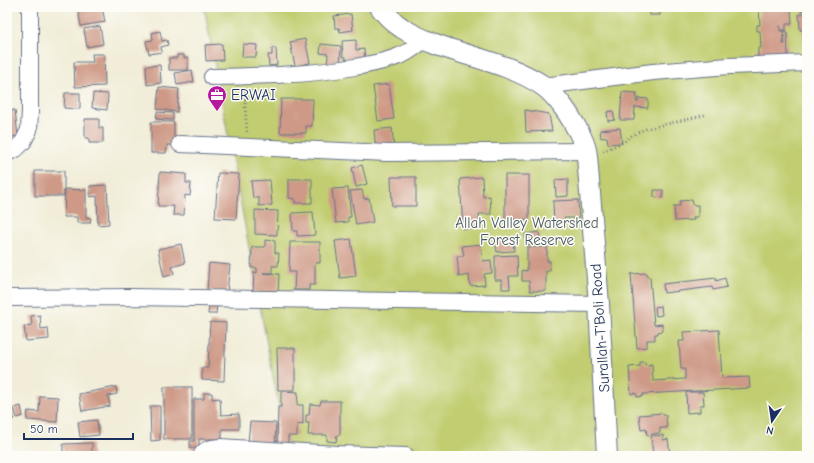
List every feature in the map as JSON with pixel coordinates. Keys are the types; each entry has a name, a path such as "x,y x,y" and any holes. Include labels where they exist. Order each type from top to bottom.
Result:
{"main road":[{"name":"Surallah-T'Boli Road","path":"380,7 389,18 401,28 424,39 496,63 544,86 567,110 580,133 587,153 599,304 607,456"}],"street":[{"path":"7,153 16,149 29,130 30,7"},
{"path":"212,77 262,76 323,72 375,64 401,56 424,39"},
{"path":"544,86 661,72 729,66 807,63"},
{"path":"180,144 388,153 587,153"},
{"path":"7,298 130,296 599,304"},
{"path":"201,456 204,451 210,448 220,447 338,455 406,456"}],"path":[{"path":"248,147 245,92 250,82 262,76"},
{"path":"587,153 619,145 631,136 645,129 705,116"}],"green space":[{"name":"Allah Valley Watershed Forest Reserve","path":"204,7 807,7 807,456 288,456"}],"building":[{"path":"102,7 105,22 81,26 78,9"},
{"path":"650,7 660,7 660,15 650,15"},
{"path":"759,7 791,7 792,24 786,24 786,30 781,30 780,26 780,31 783,31 783,44 785,44 784,31 787,31 788,56 758,58 758,48 761,48 760,31 757,31 757,25 760,25"},
{"path":"801,7 807,7 807,11 801,12"},
{"path":"351,14 353,30 340,32 339,28 335,28 334,16"},
{"path":"799,14 807,14 807,44 804,44 803,30 800,30"},
{"path":"100,26 103,44 87,47 84,29"},
{"path":"160,31 162,41 167,40 168,45 161,47 162,52 149,54 146,41 153,40 152,33"},
{"path":"305,39 310,63 295,66 290,42"},
{"path":"356,40 356,50 364,49 365,62 346,63 346,57 343,57 342,41"},
{"path":"222,44 223,60 206,61 205,45"},
{"path":"243,44 257,45 256,57 242,57"},
{"path":"321,44 341,46 340,66 327,65 328,54 320,53"},
{"path":"272,48 276,48 277,65 269,66 268,55 272,55"},
{"path":"92,54 104,54 105,86 75,87 74,62 93,62"},
{"path":"177,55 184,55 184,58 188,58 188,70 169,70 169,58 177,58"},
{"path":"160,65 161,83 147,85 146,66"},
{"path":"192,70 194,82 177,85 175,73"},
{"path":"389,84 394,119 378,121 373,86"},
{"path":"159,87 179,89 177,112 157,109"},
{"path":"622,92 637,93 636,102 638,102 638,98 648,99 648,108 635,107 634,120 620,120"},
{"path":"65,93 80,93 80,109 64,108"},
{"path":"93,93 108,94 107,110 92,108"},
{"path":"281,99 313,99 312,126 306,126 306,133 280,133"},
{"path":"15,110 18,136 7,138 7,111"},
{"path":"525,110 549,114 552,131 526,132"},
{"path":"613,111 615,120 608,121 607,112"},
{"path":"157,112 173,113 173,120 156,119"},
{"path":"85,119 99,119 99,128 103,128 103,143 89,143 89,138 85,138"},
{"path":"151,122 174,122 174,145 167,145 166,153 151,153"},
{"path":"392,128 394,150 376,152 374,130"},
{"path":"620,128 622,143 608,144 607,137 601,138 600,130"},
{"path":"362,165 367,184 356,187 352,168"},
{"path":"35,171 64,171 64,196 35,196"},
{"path":"160,172 186,174 186,183 191,183 190,196 185,195 184,215 173,215 174,206 158,206"},
{"path":"218,173 239,174 236,219 215,218"},
{"path":"505,175 529,175 529,219 505,220"},
{"path":"391,177 416,177 416,206 392,206"},
{"path":"482,177 483,197 490,196 491,214 479,214 480,228 463,229 460,179"},
{"path":"289,179 312,179 312,203 295,203 295,199 289,198"},
{"path":"568,179 568,196 556,197 555,180"},
{"path":"270,180 272,205 259,206 259,198 253,198 251,181"},
{"path":"107,185 109,224 98,225 97,196 90,197 90,186"},
{"path":"348,188 351,217 348,217 348,222 336,223 332,189"},
{"path":"65,189 86,190 86,217 91,218 90,223 77,223 77,217 64,217"},
{"path":"362,190 364,199 369,198 373,222 356,225 350,191"},
{"path":"654,190 663,190 663,198 654,197"},
{"path":"578,200 579,218 564,218 564,225 554,226 553,201"},
{"path":"692,200 693,205 698,205 698,217 693,217 694,220 675,221 674,206 680,206 680,201"},
{"path":"255,210 278,211 277,235 255,234"},
{"path":"313,212 315,235 297,236 297,231 293,231 292,213"},
{"path":"539,232 540,243 526,245 525,234"},
{"path":"513,238 514,251 497,252 495,240"},
{"path":"351,239 356,276 340,278 335,241"},
{"path":"265,240 275,241 275,253 279,253 278,266 272,266 272,273 263,273 279,274 278,294 253,292 254,272 257,273 257,268 251,268 252,247 265,247"},
{"path":"290,242 320,242 320,263 315,263 315,285 309,285 309,290 294,290 295,272 289,272"},
{"path":"181,244 185,263 172,267 174,274 164,277 158,249"},
{"path":"481,244 483,261 491,260 492,273 484,274 485,285 470,286 469,275 459,277 457,256 464,256 462,246"},
{"path":"527,247 547,247 547,261 550,261 550,271 546,271 546,291 530,291 529,281 522,281 522,270 527,271"},
{"path":"517,255 518,276 509,276 510,289 502,289 502,280 495,280 495,256"},
{"path":"209,263 230,265 227,292 207,291"},
{"path":"647,273 647,277 650,277 654,325 662,324 663,331 655,334 655,340 647,340 647,347 637,348 631,274"},
{"path":"716,278 716,281 725,278 727,287 713,290 712,287 664,293 663,284"},
{"path":"209,305 217,305 216,314 208,314"},
{"path":"661,306 662,315 656,316 655,307"},
{"path":"40,315 41,329 48,328 49,339 26,341 24,326 32,325 31,316"},
{"path":"210,322 226,323 224,381 202,380 202,368 208,368"},
{"path":"719,330 722,378 749,377 750,388 643,394 643,396 637,397 636,393 631,394 629,367 640,366 640,362 645,362 645,365 652,364 653,381 685,379 685,369 681,369 679,341 684,341 683,332"},
{"path":"277,348 295,348 295,390 278,390"},
{"path":"116,387 117,394 108,396 110,406 82,411 79,394"},
{"path":"164,387 192,387 192,439 164,439"},
{"path":"281,391 298,392 297,405 303,405 303,425 297,424 297,436 288,436 288,444 277,444 278,407 281,407"},
{"path":"686,392 703,392 704,405 700,405 700,412 687,413"},
{"path":"204,393 212,393 212,399 220,398 221,415 239,414 239,429 222,429 222,439 199,439 199,448 190,448 190,441 194,441 194,399 204,399"},
{"path":"40,396 58,397 57,422 27,420 28,411 39,412"},
{"path":"7,400 10,400 14,419 7,420"},
{"path":"321,401 340,401 340,435 337,435 336,442 327,441 327,435 308,435 309,423 306,423 306,415 309,415 310,404 320,405"},
{"path":"21,406 23,416 17,418 14,408"},
{"path":"150,406 160,406 160,440 151,441"},
{"path":"662,413 663,415 666,415 667,428 660,428 660,433 647,435 646,429 641,430 639,415"},
{"path":"97,420 99,435 80,437 78,422"},
{"path":"250,422 276,423 275,443 248,442"},
{"path":"663,435 663,440 668,439 670,454 653,455 651,436"},
{"path":"92,443 92,456 63,456 63,444"}],"place":[{"name":"ERWAI","path":"217,112"}]}
